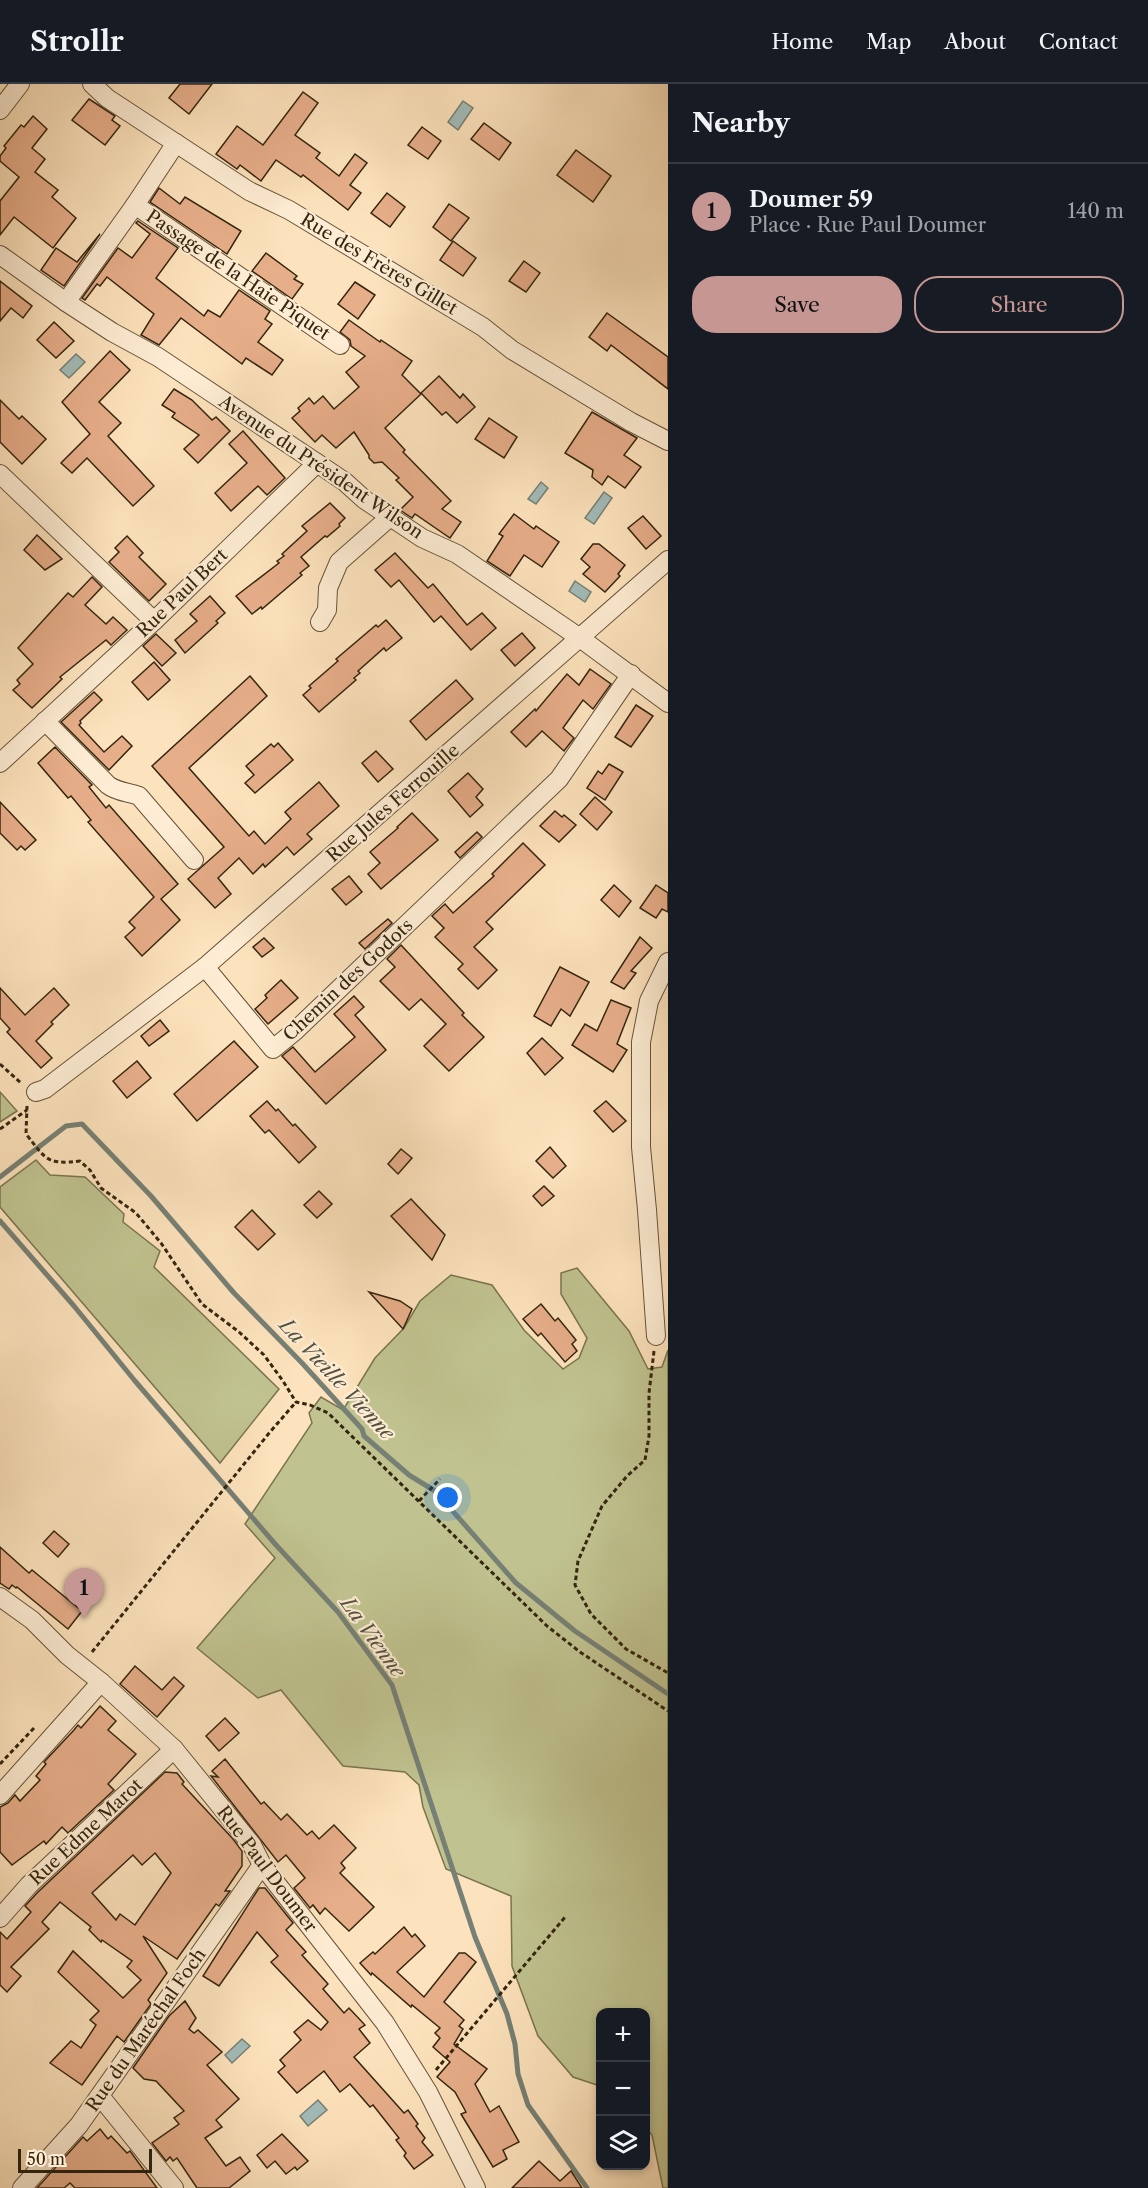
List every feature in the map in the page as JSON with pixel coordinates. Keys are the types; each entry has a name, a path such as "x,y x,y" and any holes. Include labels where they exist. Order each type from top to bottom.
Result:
{"street":[{"path":"0,110 20,84"},
{"name":"Rue des Frères Gillet","path":"92,84 107,98 249,191 289,210 483,327 512,350 631,422 668,441"},
{"name":"Passage de la Haie Piquet","path":"66,302 176,143"},
{"name":"Passage de la Haie Piquet","path":"135,205 340,345"},
{"name":"Avenue du Président Wilson","path":"2,259 112,332 158,357 345,482 365,500 422,538 457,554 631,674 668,703"},
{"name":"Rue Paul Bert","path":"0,763 154,621 317,463"},
{"path":"0,474 154,621"},
{"path":"320,622 327,610 328,588 339,562 390,517"},
{"name":"Rue Jules Ferrouille","path":"205,967 668,560"},
{"name":"Chemin des Godots","path":"205,967 273,1049 296,1031 559,779 631,674"},
{"path":"45,721 108,785 116,791 139,796 194,860"},
{"path":"656,1336 641,1147 641,1042 649,1001 668,962"},
{"path":"36,1092 45,1089 205,967"},
{"name":"Rue Paul Doumer","path":"0,1597 32,1620 67,1655 85,1662 101,1682 174,1749 252,1845 262,1865 385,2023 423,2085 476,2188"},
{"path":"0,1795 101,1682"},
{"name":"Rue Edme Marot","path":"0,1918 30,1885 174,1749"},
{"name":"Rue du Maréchal Foch","path":"22,2188 79,2126 262,1865"},
{"path":"100,2096 174,2188"}],"path":[{"path":"0,1130 27,1110"},
{"path":"35,1145 45,1157 60,1164 80,1161 90,1170 101,1188 136,1213 161,1243 202,1304 239,1332 264,1355 296,1402 328,1413 547,1626 580,1652 668,1711"},
{"path":"656,1336 649,1393 649,1436 645,1460 627,1476 602,1506 578,1561 574,1585 591,1614 626,1649 668,1673"},
{"path":"85,1662 296,1402"},
{"path":"419,1500 440,1479"},
{"path":"0,1764 39,1723"},
{"path":"423,2085 566,1916"}],"green space":[{"path":"0,1092 17,1111 0,1122"},
{"path":"36,1160 50,1175 85,1177 124,1214 123,1222 160,1251 154,1267 279,1389 220,1463 0,1207 0,1187"},
{"path":"577,1268 629,1331 648,1369 662,1367 668,1350 668,2188 663,2188 650,2133 650,2008 596,2008 596,2085 573,2077 538,2036 512,1966 511,1896 446,1869 423,1807 419,1785 405,1772 343,1766 281,1690 258,1698 197,1648 275,1558 245,1524 312,1423 309,1413 321,1397 343,1410 375,1358 404,1328 420,1301 451,1275 492,1285 524,1330 563,1369 579,1358 587,1338 561,1294 561,1273"}],"water":[{"path":"463,101 473,108 458,130 448,122"},
{"path":"76,354 85,362 69,378 60,370"},
{"path":"541,482 548,488 536,504 528,499"},
{"path":"604,492 612,498 594,524 585,518"},
{"path":"575,581 591,592 585,602 569,591"},
{"path":"242,2039 250,2046 232,2063 225,2055"},
{"path":"318,2100 327,2110 308,2126 300,2116"}],"building":[{"path":"180,84 212,84 189,114 169,98"},
{"path":"303,92 318,103 295,135 320,153 316,158 339,176 355,154 367,163 350,185 361,193 348,210 303,175 301,177 276,160 261,181 240,165 237,169 216,154 237,126 263,145"},
{"path":"89,99 115,116 112,120 120,126 105,145 72,120"},
{"path":"33,116 47,129 32,148 45,159 35,172 58,190 52,197 76,218 53,248 14,217 0,235 0,201 19,177 0,161 0,156 6,148 4,146 21,125 24,127"},
{"path":"484,123 511,143 499,160 471,139"},
{"path":"422,127 441,141 428,159 408,145"},
{"path":"576,150 611,176 593,202 557,175"},
{"path":"159,188 180,204 185,197 241,231 227,254 150,202"},
{"path":"387,193 405,207 390,227 371,213"},
{"path":"449,204 469,218 451,241 433,227"},
{"path":"138,221 178,248 156,278 204,316 208,310 220,317 239,290 270,311 265,319 272,324 258,342 283,360 272,375 246,358 242,364 181,318 159,345 141,335 154,314 107,277 100,286 97,284 85,300 82,298 118,248 132,258 150,234 136,223"},
{"path":"100,234 64,286 41,270 56,248 77,262"},
{"path":"453,241 476,258 463,276 440,260"},
{"path":"266,253 297,276 294,279 303,284 292,299 252,271"},
{"path":"524,261 540,273 526,292 509,281"},
{"path":"0,281 32,306 23,318 11,308 0,321"},
{"path":"355,282 375,295 358,319 338,304"},
{"path":"607,313 668,357 668,389 611,345 607,351 589,337"},
{"path":"349,320 412,361 402,375 421,394 385,428 405,450 403,452 451,501 442,509 461,522 450,538 415,514 412,518 400,510 413,497 396,480 399,478 382,462 374,463 369,458 354,432 336,448 322,435 315,442 292,418 300,411 298,408 309,398 314,404 323,396 334,409 359,387 346,372 365,356 351,346 350,340 340,332"},
{"path":"54,322 74,341 56,358 37,340"},
{"path":"110,351 130,370 99,402 121,423 108,436 154,486 133,506 87,458 72,473 61,463 90,434 62,402"},
{"path":"439,376 460,398 463,394 475,407 457,423 446,412 442,415 421,393"},
{"path":"174,389 192,400 212,420 216,417 230,431 198,463 184,449 199,435 172,417 175,413 162,405"},
{"path":"0,400 19,419 22,416 46,439 22,464 0,442"},
{"path":"592,412 637,438 624,455 641,467 625,488 608,476 602,485 592,477 593,470 565,453"},
{"path":"489,418 517,437 504,458 475,439"},
{"path":"243,431 285,478 267,495 258,486 231,511 215,493 247,463 229,444"},
{"path":"330,503 345,518 339,524 340,526 301,557 309,566 300,573 302,575 262,609 261,607 252,614 236,596 279,563 277,561 284,556 282,554 307,531 302,526"},
{"path":"514,514 534,529 536,526 559,542 542,567 524,555 510,576 487,561 503,536 499,534"},
{"path":"643,516 661,536 646,549 628,528"},
{"path":"37,535 62,559 45,570 24,550"},
{"path":"127,536 143,553 139,557 166,584 149,601 109,562 119,552 115,548"},
{"path":"593,544 599,544 625,565 618,574 620,576 605,592 583,574 590,567 581,559"},
{"path":"395,553 428,588 433,584 467,625 482,613 496,628 471,650 441,616 434,622 399,580 391,587 375,570"},
{"path":"92,577 102,587 85,605 106,624 113,617 127,630 111,645 106,640 60,677 62,679 32,708 13,690 20,684 17,680 33,664 18,648 68,593 73,597"},
{"path":"210,596 225,613 216,621 218,623 185,653 175,640 197,621 190,614"},
{"path":"386,620 402,638 386,651 384,648 358,671 360,673 354,678 356,680 319,712 303,695 311,688 309,686 338,661 336,659 376,625 378,627"},
{"path":"522,633 535,648 515,666 501,650"},
{"path":"156,634 176,653 162,666 143,646"},
{"path":"154,662 170,680 148,700 132,682"},
{"path":"590,669 611,684 593,709 583,700 563,728 574,738 564,751 542,731 526,747 511,732 535,709 536,711 567,674 579,685"},
{"path":"250,676 267,696 189,768 249,836 254,831 265,844 291,819 285,812 319,782 339,806 307,834 312,839 294,855 287,847 265,867 263,864 253,874 239,858 218,878 231,894 215,908 188,879 224,847 152,766"},
{"path":"456,680 473,699 426,740 410,721"},
{"path":"94,692 102,700 80,721 79,725 104,752 122,736 132,746 109,770 61,722"},
{"path":"636,705 653,716 631,747 615,737"},
{"path":"278,743 293,760 255,793 245,783 254,775 246,766 271,744 274,747"},
{"path":"55,747 92,785 89,787 106,808 109,805 178,884 161,899 180,920 142,956 125,937 135,928 129,922 154,897 88,822 91,820 71,796 68,798 38,763"},
{"path":"376,751 393,769 378,782 362,763"},
{"path":"609,764 623,772 605,800 587,788 598,771 602,774"},
{"path":"468,773 483,789 476,797 483,805 470,817 448,791"},
{"path":"595,797 612,812 597,830 580,814"},
{"path":"0,802 36,840 25,850 21,846 17,850 0,833"},
{"path":"555,811 576,825 559,842 540,826"},
{"path":"412,813 438,840 381,889 368,874 380,863 370,852"},
{"path":"477,832 482,837 460,858 455,852"},
{"path":"523,843 545,865 486,922 493,929 474,947 497,970 478,989 458,969 463,964 435,937 444,928 432,916 445,904 453,913 494,876 492,874"},
{"path":"349,876 362,892 346,905 332,889"},
{"path":"614,885 631,901 619,917 601,900"},
{"path":"656,885 668,893 668,912 662,909 656,918 640,908"},
{"path":"388,919 392,923 365,949 359,943"},
{"path":"640,937 652,948 631,971 636,973 624,989 611,982"},
{"path":"264,938 274,948 262,957 253,947"},
{"path":"401,945 484,1037 449,1071 424,1046 446,1024 421,999 409,1010 380,981 395,967 387,959"},
{"path":"560,967 589,982 570,1016 561,1009 551,1026 534,1016"},
{"path":"281,980 298,998 268,1024 255,1009 267,998 265,995"},
{"path":"0,988 25,1015 54,988 69,1005 36,1041 52,1058 41,1068 7,1032 10,1029 0,1018"},
{"path":"354,996 364,1007 355,1015 386,1050 326,1104 282,1056 293,1047 315,1072 355,1037 334,1014"},
{"path":"611,1000 631,1008 617,1044 627,1050 613,1072 572,1045 585,1024 597,1031"},
{"path":"160,1020 169,1031 149,1046 141,1036"},
{"path":"542,1038 563,1058 545,1075 527,1053"},
{"path":"234,1041 258,1067 197,1121 174,1094"},
{"path":"137,1061 151,1078 127,1098 113,1081"},
{"path":"267,1101 276,1111 278,1109 293,1126 295,1124 316,1147 299,1163 269,1130 265,1133 250,1116"},
{"path":"606,1101 626,1121 613,1132 594,1111"},
{"path":"550,1147 566,1166 553,1178 536,1161"},
{"path":"401,1149 412,1158 398,1174 388,1164"},
{"path":"544,1186 554,1196 542,1206 533,1196"},
{"path":"319,1191 332,1204 317,1218 304,1205"},
{"path":"411,1199 445,1235 432,1260 391,1216"},
{"path":"252,1210 275,1234 258,1250 235,1227"},
{"path":"369,1292 400,1301 412,1309 403,1329"},
{"path":"541,1304 555,1321 558,1318 576,1340 572,1344 577,1351 565,1362 541,1333 538,1336 523,1319"},
{"path":"54,1531 69,1544 58,1557 43,1543"},
{"path":"0,1547 29,1573 32,1570 82,1611 68,1629 17,1587 12,1585 9,1589 0,1583"},
{"path":"135,1666 162,1690 174,1677 184,1686 157,1717 120,1684"},
{"path":"100,1706 116,1721 108,1730 136,1754 108,1784 114,1790 68,1833 62,1827 46,1844 44,1841 12,1865 0,1852 0,1807 8,1803 15,1795 20,1801 40,1780 36,1776 46,1764 44,1762 78,1725 81,1728"},
{"path":"225,1718 239,1733 219,1751 206,1736"},
{"path":"225,1759 261,1804 264,1802 281,1820 287,1814 307,1835 312,1831 319,1839 334,1825 356,1848 341,1863 345,1868 340,1873 374,1907 349,1931 325,1908 320,1914 313,1905 310,1908 294,1888 305,1878 286,1855 278,1862 211,1776 218,1777 212,1771"},
{"path":"165,1772 177,1773 184,1782 182,1784 242,1851 242,1866 225,1891 230,1891 219,1906 216,1904 177,1959 143,1936 167,1973 148,2000 151,2004 124,2042 117,2036 82,2085 50,2063 71,2041 81,2048 96,2025 90,2020 99,2011 58,1972 73,1951 123,1998 141,1980 127,1967 132,1961 102,1940 101,1942 89,1930 91,1927 60,1902 42,1922 49,1929 11,1967 21,1976 7,1992 0,1985 0,1932 7,1939 31,1912 25,1906","holes":["155,1853 171,1873 135,1925 120,1914 116,1920 92,1893 133,1855 142,1865"]},
{"path":"259,1888 265,1888 293,1923 286,1930 306,1952 302,1955 328,1984 323,1989 344,2013 349,2008 365,2025 359,2029 370,2043 354,2057 404,2113 408,2110 425,2138 422,2142 433,2155 414,2169 396,2140 399,2138 373,2105 370,2107 350,2084 340,2092 324,2071 297,2093 278,2072 285,2066 280,2060 301,2040 294,2032 308,2020 321,2030 328,2022 271,1962 278,1956 257,1932 219,1986 203,1976"},
{"path":"404,1927 412,1937 415,1934 425,1946 397,1972 424,1997 459,1953 465,1953 476,1962 444,2002 464,2020 459,2026 463,2029 454,2044 487,2069 475,2084 490,2112 499,2106 519,2142 503,2150 507,2159 493,2167 461,2114 466,2112 455,2092 437,2077 450,2062 433,2047 440,2038 435,2033 440,2028 412,2005 411,2007 372,1973 371,1975 360,1963 373,1952 375,1954"},
{"path":"185,2001 196,2018 189,2029 194,2033 198,2030 222,2052 207,2065 239,2099 216,2120 222,2127 205,2138 226,2166 240,2157 250,2171 229,2188 197,2188 177,2158 173,2161 170,2157 166,2161 152,2143 179,2124 174,2118 184,2111 156,2081 144,2079 133,2068 169,2016"},
{"path":"100,2129 108,2139 111,2136 127,2153 130,2151 157,2188 75,2188 70,2183 64,2188 37,2188 83,2137 87,2141"},
{"path":"282,2134 308,2161 297,2170 295,2167 286,2174 275,2161 267,2168 257,2155"},
{"path":"539,2161 560,2181 571,2171 582,2188 512,2188"}],"waterway":[{"name":"La Vieille Vienne","path":"0,1177 66,1126 82,1124 151,1196 234,1293 362,1429 364,1436 409,1475 435,1491 516,1583 575,1631 668,1694"},
{"name":"La Vienne","path":"0,1221 276,1545 338,1612 392,1685 475,1937 507,2014 515,2044 518,2074 528,2105 587,2188"}],"place":[{"name":"Doumer 59","path":"84,1618"}]}
